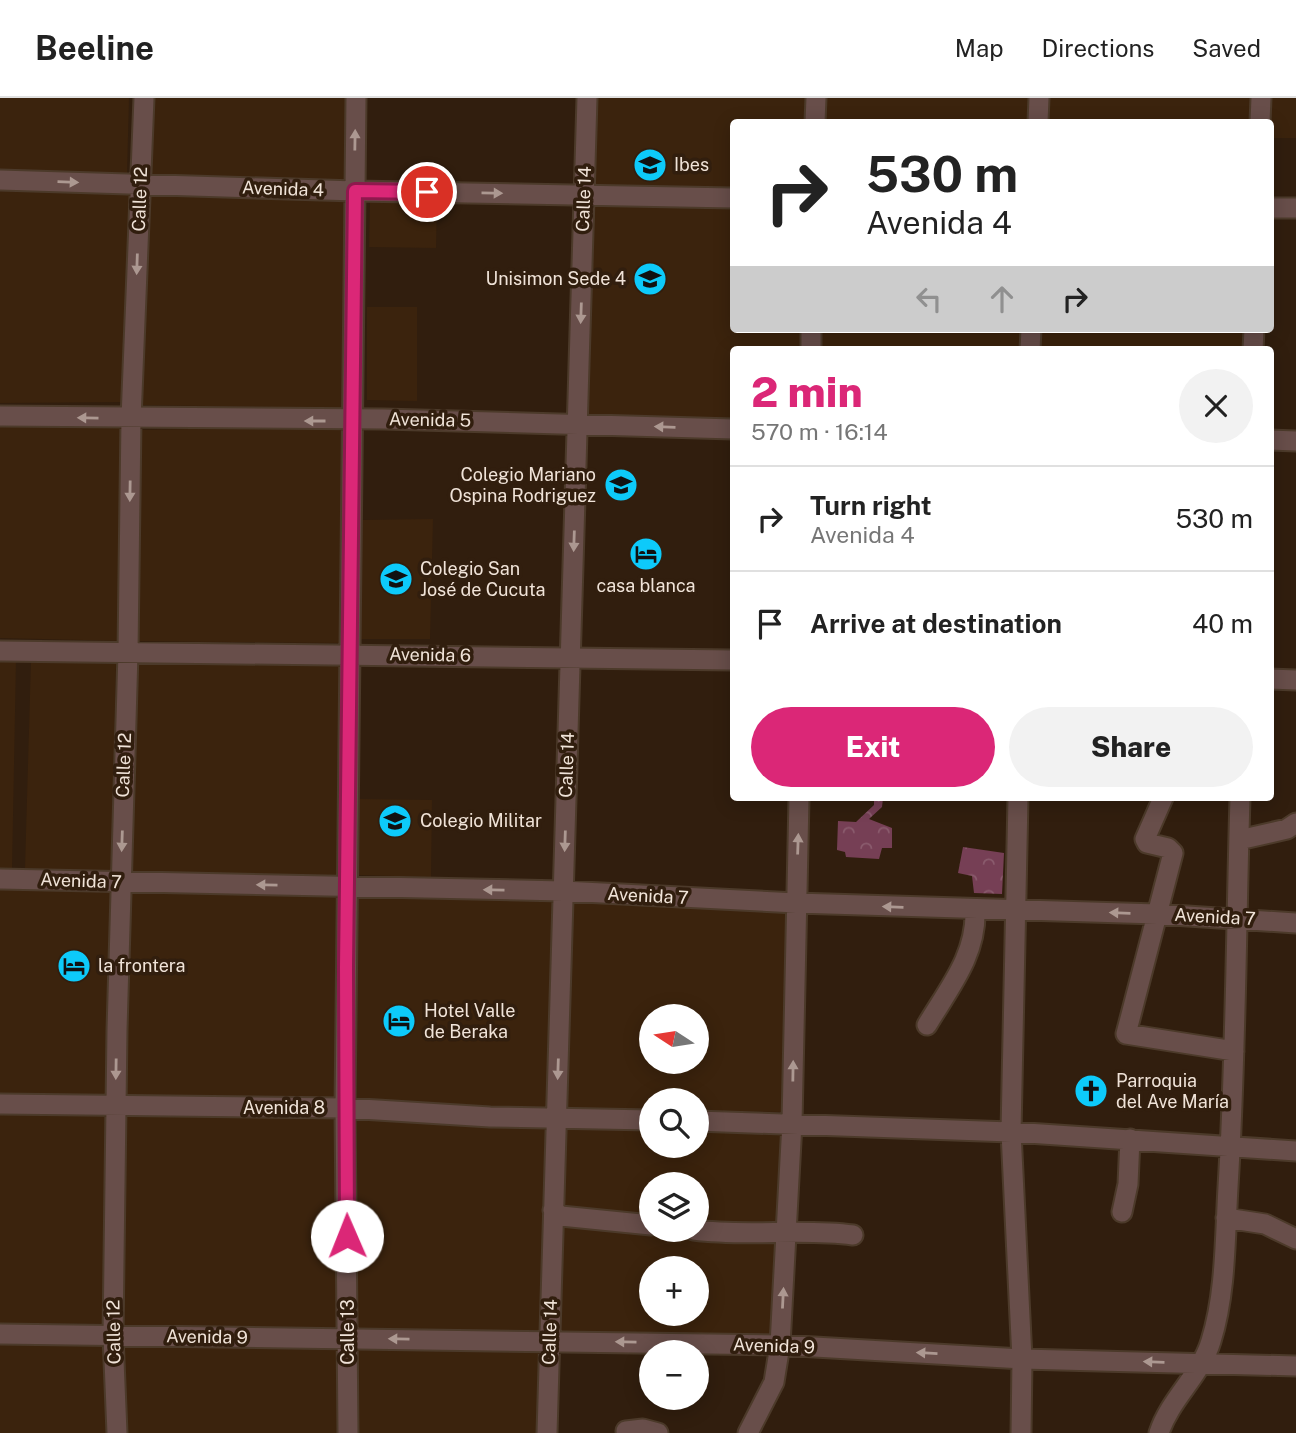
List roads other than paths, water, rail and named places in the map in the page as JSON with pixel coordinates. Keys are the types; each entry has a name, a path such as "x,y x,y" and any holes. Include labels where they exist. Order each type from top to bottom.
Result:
{"street":[{"name":"Calle 12","path":"117,1433 113,1336 115,1107 128,652 131,419 144,98"},
{"name":"Calle 13","path":"348,1433 345,1108 356,98"},
{"name":"Calle 14","path":"547,1433 587,98"},
{"path":"816,98 816,119"},
{"path":"1038,119 1039,98"},
{"path":"1260,119 1261,98"},
{"name":"Avenida 4","path":"0,180 355,191 730,198"},
{"path":"1274,208 1296,208"},
{"name":"Avenida 5","path":"0,416 577,424 730,429"},
{"path":"1274,440 1296,441"},
{"name":"Avenida 6","path":"0,651 730,660"},
{"path":"1274,679 1296,680"},
{"path":"748,1433 774,1382 780,1345 792,1123 799,801"},
{"path":"1018,801 1011,1132 1022,1359 1021,1433"},
{"path":"1162,801 1145,834 1147,843 1168,848 1172,853 1125,1029 1130,1037 1234,1051"},
{"path":"1159,1433 1164,1417 1202,1364 1212,1340 1216,1315 1231,1146 1240,801"},
{"path":"1238,841 1287,829 1296,823"},
{"name":"Avenida 7","path":"0,879 563,891 796,903 1157,914 1296,923"},
{"path":"927,1025 970,952 975,933 975,909"},
{"name":"Avenida 8","path":"0,1104 345,1108 556,1119 639,1120"},
{"path":"709,1121 1011,1132 1296,1150"},
{"path":"1122,1212 1128,1184 1130,1139"},
{"path":"553,1210 561,1216 639,1224"},
{"path":"1226,1218 1265,1224 1296,1240"},
{"path":"709,1231 786,1235 816,1230 853,1234"},
{"name":"Avenida 9","path":"0,1334 780,1345 1022,1359 1296,1366"},
{"path":"626,1432 643,1429 658,1433"}],"place":[{"name":"Ibes","path":"650,165"},
{"name":"Unisimon Sede 4","path":"650,279"},
{"name":"Colegio Mariano Ospina Rodriguez","path":"621,485"},
{"name":"casa blanca","path":"646,554"},
{"name":"Colegio San José de Cucuta","path":"396,579"},
{"name":"Colegio Militar","path":"395,821"},
{"name":"la frontera","path":"74,966"},
{"name":"Hotel Valle de Beraka","path":"399,1021"},
{"name":"Parroquia del Ave María","path":"1091,1091"}]}
